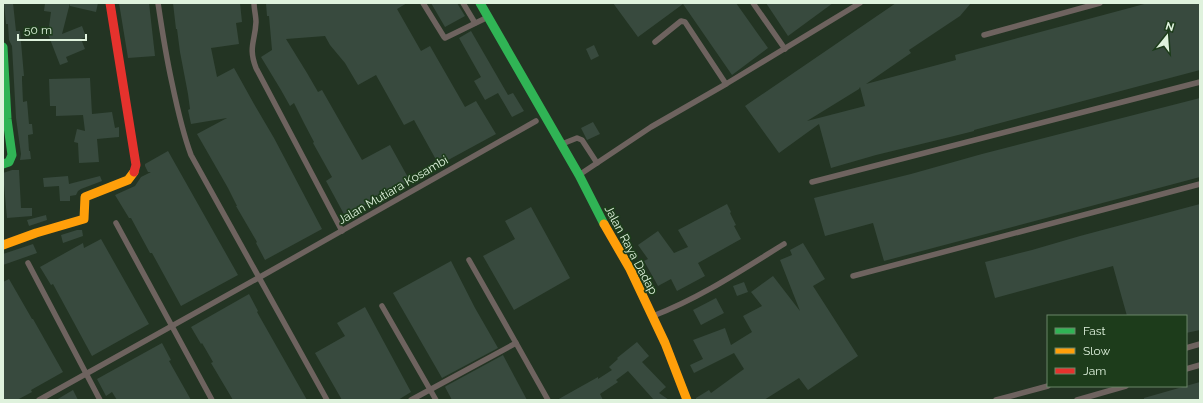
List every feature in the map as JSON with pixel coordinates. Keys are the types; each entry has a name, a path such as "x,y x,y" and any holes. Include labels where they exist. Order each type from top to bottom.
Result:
{"street":[{"path":"3,245 36,233 84,219 86,214 85,197 128,180 133,174 136,165 110,3"},
{"name":"Jalan Raya Dadap","path":"480,3 579,175 602,221 630,270 665,343 687,400"},
{"path":"3,47 7,119 12,155 9,162 3,164"}],"lane":[{"path":"158,3 179,118 191,155 327,400"},
{"path":"254,3 256,22 251,48 256,68 342,231"},
{"path":"423,3 445,38 488,17"},
{"path":"463,3 475,23"},
{"path":"753,3 785,49"},
{"path":"579,175 651,127 785,49 860,3"},
{"path":"984,35 1100,3"},
{"path":"655,42 681,21 685,22 726,84"},
{"path":"812,182 1200,82"},
{"name":"Jalan Mutiara Kosambi","path":"39,400 536,121"},
{"path":"561,144 577,138 582,140 597,163"},
{"path":"853,276 1200,184"},
{"path":"116,224 212,400"},
{"path":"652,316 670,310 696,297 784,244"},
{"path":"470,260 548,400"},
{"path":"28,263 100,400"},
{"path":"382,306 436,400"},
{"path":"411,400 516,343"},
{"path":"1187,348 1200,344"},
{"path":"1187,369 1200,365"},
{"path":"996,400 1047,386"},
{"path":"1077,400 1122,387"}],"building":[{"path":"4,3 13,3 16,31 20,31 24,76 22,76 23,102 27,101 29,124 32,124 33,134 28,135 31,159 20,160 21,154 16,118 12,46 9,40 8,24 6,24"},
{"path":"45,3 70,3 62,34 82,26 86,37 81,39 85,49 66,57 68,62 60,65 48,34 51,12 44,11"},
{"path":"70,3 98,3 96,12 70,6"},
{"path":"119,3 149,3 155,56 128,58"},
{"path":"173,3 240,3 242,22 236,23 239,44 211,48 217,77 234,68 274,138 322,229 265,260 228,188 197,134 227,118 191,124 188,110 190,109 188,94 176,29"},
{"path":"266,3 407,3 397,9 421,51 430,46 465,107 476,101 496,134 439,165 414,120 404,125 376,75 358,85 345,63 330,45 325,36 286,39 318,92 322,90 362,160 390,145 410,181 345,216 326,181 332,177 313,143 314,142 294,103 290,106 261,57 272,50 269,16 267,16"},
{"path":"431,3 457,3 465,16 445,27"},
{"path":"613,3 736,3 768,48 732,75 683,4 638,37"},
{"path":"766,3 833,3 788,36"},
{"path":"896,3 971,3 960,16 909,50 911,53 866,84 956,60 955,55 1148,3 1200,3 1200,70 831,168 819,124 779,153 745,106","holes":["860,87 865,106 807,121"]},
{"path":"471,31 508,95 513,93 524,111 512,117 498,93 485,100 474,81 481,77 459,38"},
{"path":"594,45 599,56 591,60 586,49"},
{"path":"90,78 92,114 112,112 115,128 119,127 119,137 97,139 99,162 79,163 78,143 74,142 77,129 85,131 83,115 56,116 56,106 50,106 49,79"},
{"path":"1200,98 1200,177 884,261 873,223 825,236 814,198"},
{"path":"593,122 600,134 587,140 581,128"},
{"path":"168,151 238,275 181,306 152,253 150,253 131,218 129,218 115,195 135,186 141,177 151,172 148,172 145,164"},
{"path":"12,170 19,170 21,208 32,208 32,216 7,218 3,173"},
{"path":"68,176 69,184 100,176 102,181 81,189 76,195 70,196 70,201 60,201 59,186 44,187 43,178"},
{"path":"727,204 736,225 734,226 741,239 698,263 705,276 677,291 671,279 658,286 644,261 648,259 638,245 658,231 674,253 688,247 678,230"},
{"path":"1200,204 1200,330 1187,333 1187,315 1127,315 1113,266 995,298 985,262"},
{"path":"531,207 570,278 514,310 483,256 515,239 505,221"},
{"path":"46,215 47,220 29,226 27,220"},
{"path":"82,230 83,236 63,243 61,235"},
{"path":"101,239 149,324 92,356 53,284 51,285 40,267 83,243 84,248"},
{"path":"803,243 825,279 813,286 858,356 808,390 799,378 764,400 696,400 696,398 709,390 711,393 744,369 734,353 694,373 690,365 703,359 693,340 725,328 731,345 752,332 743,316 762,306 751,292 773,276 800,311 780,260 792,255 790,250"},
{"path":"33,244 37,253 3,265 3,254"},
{"path":"451,261 475,308 498,348 442,378 393,293"},
{"path":"9,279 63,372 31,390 32,392 17,400 3,400 3,282"},
{"path":"744,282 748,292 737,296 733,286"},
{"path":"249,294 258,311 257,312 307,400 233,400 211,363 213,362 191,327"},
{"path":"716,298 724,313 701,325 693,310"},
{"path":"365,307 411,392 398,400 342,400 315,353 345,336 337,323"},
{"path":"637,342 649,356 642,362 666,387 659,393 669,400 654,400 628,371 616,380 618,382 600,394 603,400 557,400 612,370 609,367 618,359 617,358"},
{"path":"162,343 171,360 169,361 191,400 117,400 112,392 106,396 97,379"},
{"path":"503,355 527,400 452,400 445,387 446,386"},
{"path":"1200,382 1200,400 1144,400 1144,398 1187,387 1187,386"},
{"path":"73,390 78,400 56,400"}],"traffic: fast":[{"path":"480,3 579,175 604,224"},
{"path":"3,47 7,119 12,155 9,162 3,164"}],"traffic: slow":[{"path":"3,245 36,233 84,219 85,197 128,180 134,172"},
{"path":"604,224 630,269 665,343 687,400"}],"traffic: jam":[{"path":"110,3 136,165 134,172"}]}
